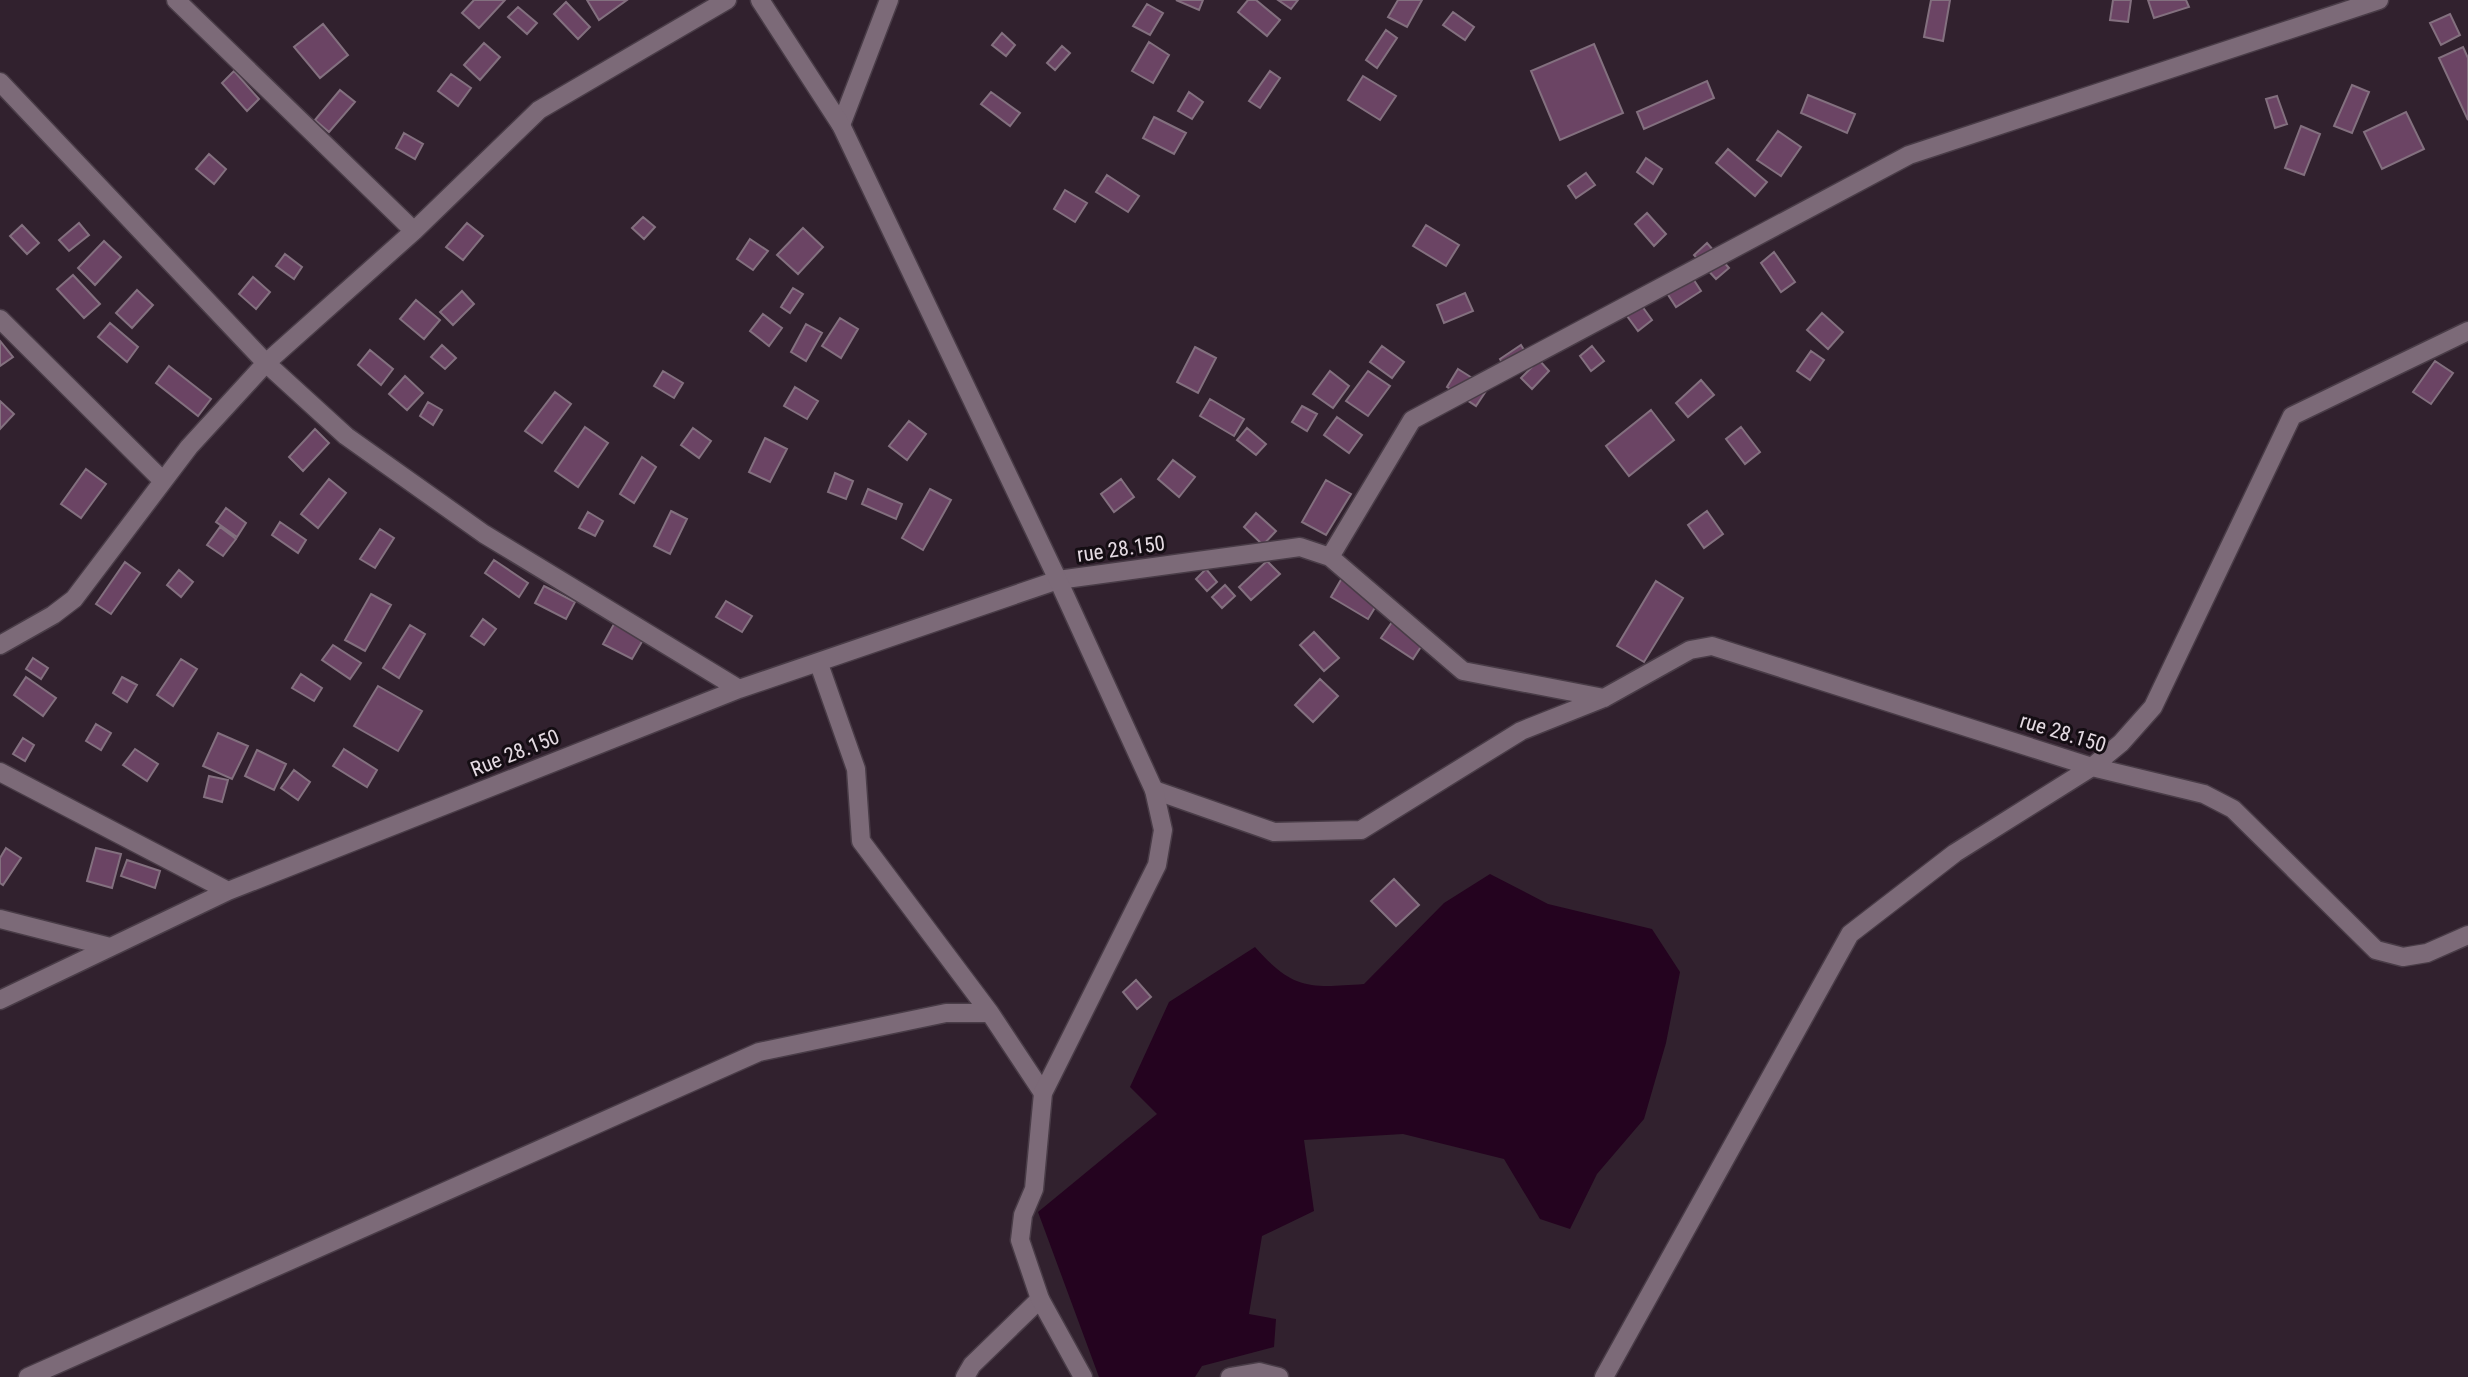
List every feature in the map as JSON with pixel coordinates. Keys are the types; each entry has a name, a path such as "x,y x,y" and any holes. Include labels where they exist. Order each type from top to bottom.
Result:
{"street":[{"path":"176,0 414,231"},
{"path":"0,645 53,615 74,599 162,480 266,363 414,231 539,110 727,0"},
{"name":"rue 28.150","path":"760,0 841,125 1058,580 1300,547 1331,557 1463,671 1604,698"},
{"path":"841,125 889,0"},
{"path":"1331,557 1412,420 1872,174 1909,155 2379,0"},
{"path":"0,82 266,363 346,436 484,534 738,689"},
{"path":"0,319 162,480"},
{"path":"1604,1377 1850,934 1955,853 2092,767 2121,743 2153,708 2292,416 2468,331"},
{"path":"1058,580 1154,790 1163,830 1157,865 1043,1093 1034,1189 1023,1215 1020,1240 1040,1299 1083,1377"},
{"name":"Rue 28.150","path":"0,1000 228,891 738,689 819,664 1058,580"},
{"name":"rue 28.150","path":"1154,790 1274,832 1361,830 1521,731 1604,698 1690,650 1712,646 2092,767 2204,794 2233,809 2376,950 2403,957 2427,953 2468,935"},
{"path":"819,664 856,769 861,841 990,1013 1043,1093"},
{"path":"0,772 228,891"},
{"path":"0,919 110,947"},
{"path":"27,1377 759,1052 946,1013 990,1013"},
{"path":"965,1377 972,1365 1040,1299"},
{"path":"1230,1377 1259,1372 1279,1377"}],"shaded area":[{"path":"1490,874 1548,904 1652,929 1680,972 1666,1043 1644,1119 1597,1174 1570,1229 1540,1219 1504,1159 1403,1134 1304,1140 1314,1211 1262,1236 1249,1314 1276,1319 1274,1347 1202,1366 1195,1377 1099,1377 1038,1212 1157,1114 1130,1087 1169,1002 1255,947 1280,971 1303,983 1329,986 1364,984 1444,903"}],"building":[{"path":"474,0 505,0 479,28 462,13"},
{"path":"587,0 627,0 599,20"},
{"path":"1176,0 1203,0 1199,10"},
{"path":"1248,0 1256,0 1280,20 1267,36 1238,12"},
{"path":"1278,0 1298,0 1291,9"},
{"path":"1398,0 1422,0 1407,27 1388,17"},
{"path":"1931,0 1950,0 1943,41 1924,37"},
{"path":"2113,0 2131,0 2128,22 2110,20"},
{"path":"2148,0 2186,0 2189,7 2154,18"},
{"path":"566,2 590,27 578,39 554,14"},
{"path":"1147,4 1163,13 1150,35 1133,26"},
{"path":"518,7 537,23 527,34 508,17"},
{"path":"1453,12 1474,27 1465,40 1443,25"},
{"path":"2450,14 2460,35 2441,45 2430,23"},
{"path":"323,24 348,55 320,78 294,47"},
{"path":"1386,30 1397,38 1377,68 1366,60"},
{"path":"1002,33 1015,45 1006,56 992,45"},
{"path":"1149,42 1169,55 1153,83 1132,71"},
{"path":"484,43 500,57 480,80 464,65"},
{"path":"1594,44 1623,113 1560,140 1531,71"},
{"path":"1062,46 1070,53 1055,70 1047,63"},
{"path":"2463,47 2468,58 2468,120 2439,58"},
{"path":"234,71 259,99 247,111 222,83"},
{"path":"1270,71 1280,78 1260,108 1249,101"},
{"path":"451,74 471,88 458,106 438,91"},
{"path":"1363,76 1396,96 1380,120 1348,100"},
{"path":"1707,81 1714,98 1644,129 1637,112"},
{"path":"2352,85 2369,92 2352,133 2334,126"},
{"path":"340,90 355,102 329,132 315,120"},
{"path":"991,92 1020,113 1010,126 981,104"},
{"path":"1189,92 1203,102 1192,119 1178,111"},
{"path":"1808,95 1855,114 1847,133 1801,113"},
{"path":"2277,96 2287,124 2275,128 2266,99"},
{"path":"2406,112 2424,149 2382,169 2364,132"},
{"path":"1154,117 1186,133 1174,154 1143,138"},
{"path":"2301,126 2320,134 2304,175 2285,168"},
{"path":"1778,131 1801,147 1781,176 1757,160"},
{"path":"404,133 423,144 415,159 396,148"},
{"path":"1728,149 1767,182 1755,196 1716,163"},
{"path":"209,154 226,169 214,184 196,169"},
{"path":"1646,158 1662,169 1653,184 1637,172"},
{"path":"1586,173 1595,185 1576,198 1568,186"},
{"path":"1107,175 1139,196 1128,212 1096,192"},
{"path":"1065,190 1087,203 1075,222 1054,209"},
{"path":"1647,213 1666,234 1654,246 1635,224"},
{"path":"643,217 655,227 644,239 632,228"},
{"path":"79,223 89,235 69,251 59,240"},
{"path":"467,223 483,236 463,260 446,247"},
{"path":"22,225 39,243 27,254 10,236"},
{"path":"1426,225 1459,245 1446,266 1413,246"},
{"path":"803,228 823,247 798,274 777,255"},
{"path":"750,239 768,251 753,270 737,259"},
{"path":"104,241 121,257 95,285 78,268"},
{"path":"1707,243 1729,268 1716,279 1694,255"},
{"path":"1774,252 1795,282 1781,292 1761,263"},
{"path":"285,254 302,267 294,279 276,266"},
{"path":"1688,271 1701,291 1676,307 1663,287"},
{"path":"73,275 100,304 84,318 57,289"},
{"path":"253,277 270,292 256,309 239,294"},
{"path":"793,288 803,294 790,313 781,307"},
{"path":"137,290 153,305 132,328 116,313"},
{"path":"462,291 474,304 453,325 440,312"},
{"path":"1465,293 1473,311 1444,323 1437,305"},
{"path":"1634,295 1652,320 1638,331 1619,305"},
{"path":"416,300 440,320 424,339 400,319"},
{"path":"1822,313 1843,332 1828,349 1807,330"},
{"path":"763,314 782,328 769,346 750,331"},
{"path":"840,318 858,329 841,358 822,346"},
{"path":"110,323 138,347 127,362 98,337"},
{"path":"806,324 822,333 806,361 791,352"},
{"path":"0,341 13,357 0,366"},
{"path":"442,345 456,358 445,369 431,357"},
{"path":"1521,345 1529,358 1507,371 1500,359"},
{"path":"1382,346 1404,362 1392,378 1370,362"},
{"path":"1592,346 1604,361 1591,371 1580,356"},
{"path":"1195,347 1216,358 1198,393 1177,382"},
{"path":"370,350 393,369 381,385 358,365"},
{"path":"1811,351 1824,360 1810,380 1797,371"},
{"path":"1539,360 1549,371 1532,389 1521,378"},
{"path":"2435,361 2453,373 2431,404 2413,392"},
{"path":"169,366 211,399 198,416 156,383"},
{"path":"1458,369 1488,388 1476,406 1447,387"},
{"path":"663,371 683,383 674,398 654,386"},
{"path":"1330,371 1349,386 1333,408 1313,394"},
{"path":"1368,371 1390,386 1368,416 1346,401"},
{"path":"405,376 423,393 407,410 389,394"},
{"path":"1701,380 1714,395 1688,417 1676,403"},
{"path":"795,387 818,401 807,419 784,406"},
{"path":"555,392 571,404 542,443 525,431"},
{"path":"1210,399 1244,419 1234,436 1200,416"},
{"path":"0,401 14,414 0,429"},
{"path":"428,402 442,410 433,425 420,416"},
{"path":"1302,406 1317,414 1307,431 1292,422"},
{"path":"1651,410 1674,440 1629,476 1606,446"},
{"path":"1337,417 1362,435 1349,453 1324,435"},
{"path":"909,421 926,434 907,460 889,446"},
{"path":"585,427 608,443 578,487 555,471"},
{"path":"1741,427 1760,452 1745,464 1726,439"},
{"path":"693,428 711,441 699,458 681,445"},
{"path":"1247,428 1266,444 1256,455 1237,440"},
{"path":"315,429 329,443 303,471 289,457"},
{"path":"765,438 787,449 770,482 749,472"},
{"path":"642,457 656,467 634,503 620,494"},
{"path":"1173,460 1195,477 1179,497 1158,479"},
{"path":"86,469 106,484 81,518 61,504"},
{"path":"835,473 853,481 846,499 828,492"},
{"path":"329,479 346,493 318,528 301,514"},
{"path":"1121,479 1134,497 1114,512 1101,494"},
{"path":"1326,480 1351,494 1326,535 1302,522"},
{"path":"868,489 902,504 896,519 862,504"},
{"path":"930,489 951,500 923,550 902,538"},
{"path":"226,508 246,523 237,537 216,522"},
{"path":"671,511 687,519 670,554 654,546"},
{"path":"1707,511 1723,534 1704,548 1688,525"},
{"path":"588,512 603,521 595,536 579,528"},
{"path":"1256,513 1276,531 1263,545 1244,527"},
{"path":"280,522 306,540 298,553 272,535"},
{"path":"220,527 236,539 223,556 207,545"},
{"path":"380,529 394,538 375,568 360,559"},
{"path":"494,560 528,583 519,597 485,573"},
{"path":"1267,561 1280,574 1251,600 1239,587"},
{"path":"125,562 140,573 111,614 96,604"},
{"path":"1206,569 1217,582 1207,591 1196,579"},
{"path":"179,570 193,582 181,597 167,585"},
{"path":"1342,578 1379,601 1368,619 1331,597"},
{"path":"1656,581 1683,598 1644,662 1617,646"},
{"path":"1225,585 1235,596 1222,608 1212,597"},
{"path":"544,586 575,602 566,619 535,603"},
{"path":"371,594 391,605 365,651 345,640"},
{"path":"726,601 752,616 742,632 716,617"},
{"path":"483,619 496,629 484,645 471,636"},
{"path":"1392,622 1424,642 1413,659 1381,638"},
{"path":"614,624 643,640 632,659 603,644"},
{"path":"410,625 425,634 399,678 383,668"},
{"path":"1314,632 1339,658 1324,671 1300,645"},
{"path":"333,645 361,663 350,679 322,660"},
{"path":"33,658 48,668 41,679 26,669"},
{"path":"181,659 197,669 173,706 157,695"},
{"path":"301,674 322,688 314,701 292,688"},
{"path":"26,677 56,698 43,716 14,695"},
{"path":"122,677 137,685 127,702 113,693"},
{"path":"1320,679 1338,696 1313,722 1295,705"},
{"path":"378,686 422,711 398,751 354,726"},
{"path":"96,724 111,733 101,750 86,741"},
{"path":"218,733 248,746 232,779 203,766"},
{"path":"23,738 34,745 25,761 13,754"},
{"path":"135,749 158,764 147,781 123,765"},
{"path":"344,749 377,770 367,787 333,766"},
{"path":"257,750 286,764 274,790 245,776"},
{"path":"294,770 310,782 298,800 281,788"},
{"path":"209,776 228,780 222,802 204,797"},
{"path":"6,848 21,858 3,885 0,883 0,858"},
{"path":"96,848 121,854 112,888 87,881"},
{"path":"127,860 160,871 155,888 121,876"},
{"path":"1394,879 1419,905 1396,926 1371,901"},
{"path":"1136,980 1151,997 1137,1009 1123,992"}]}
